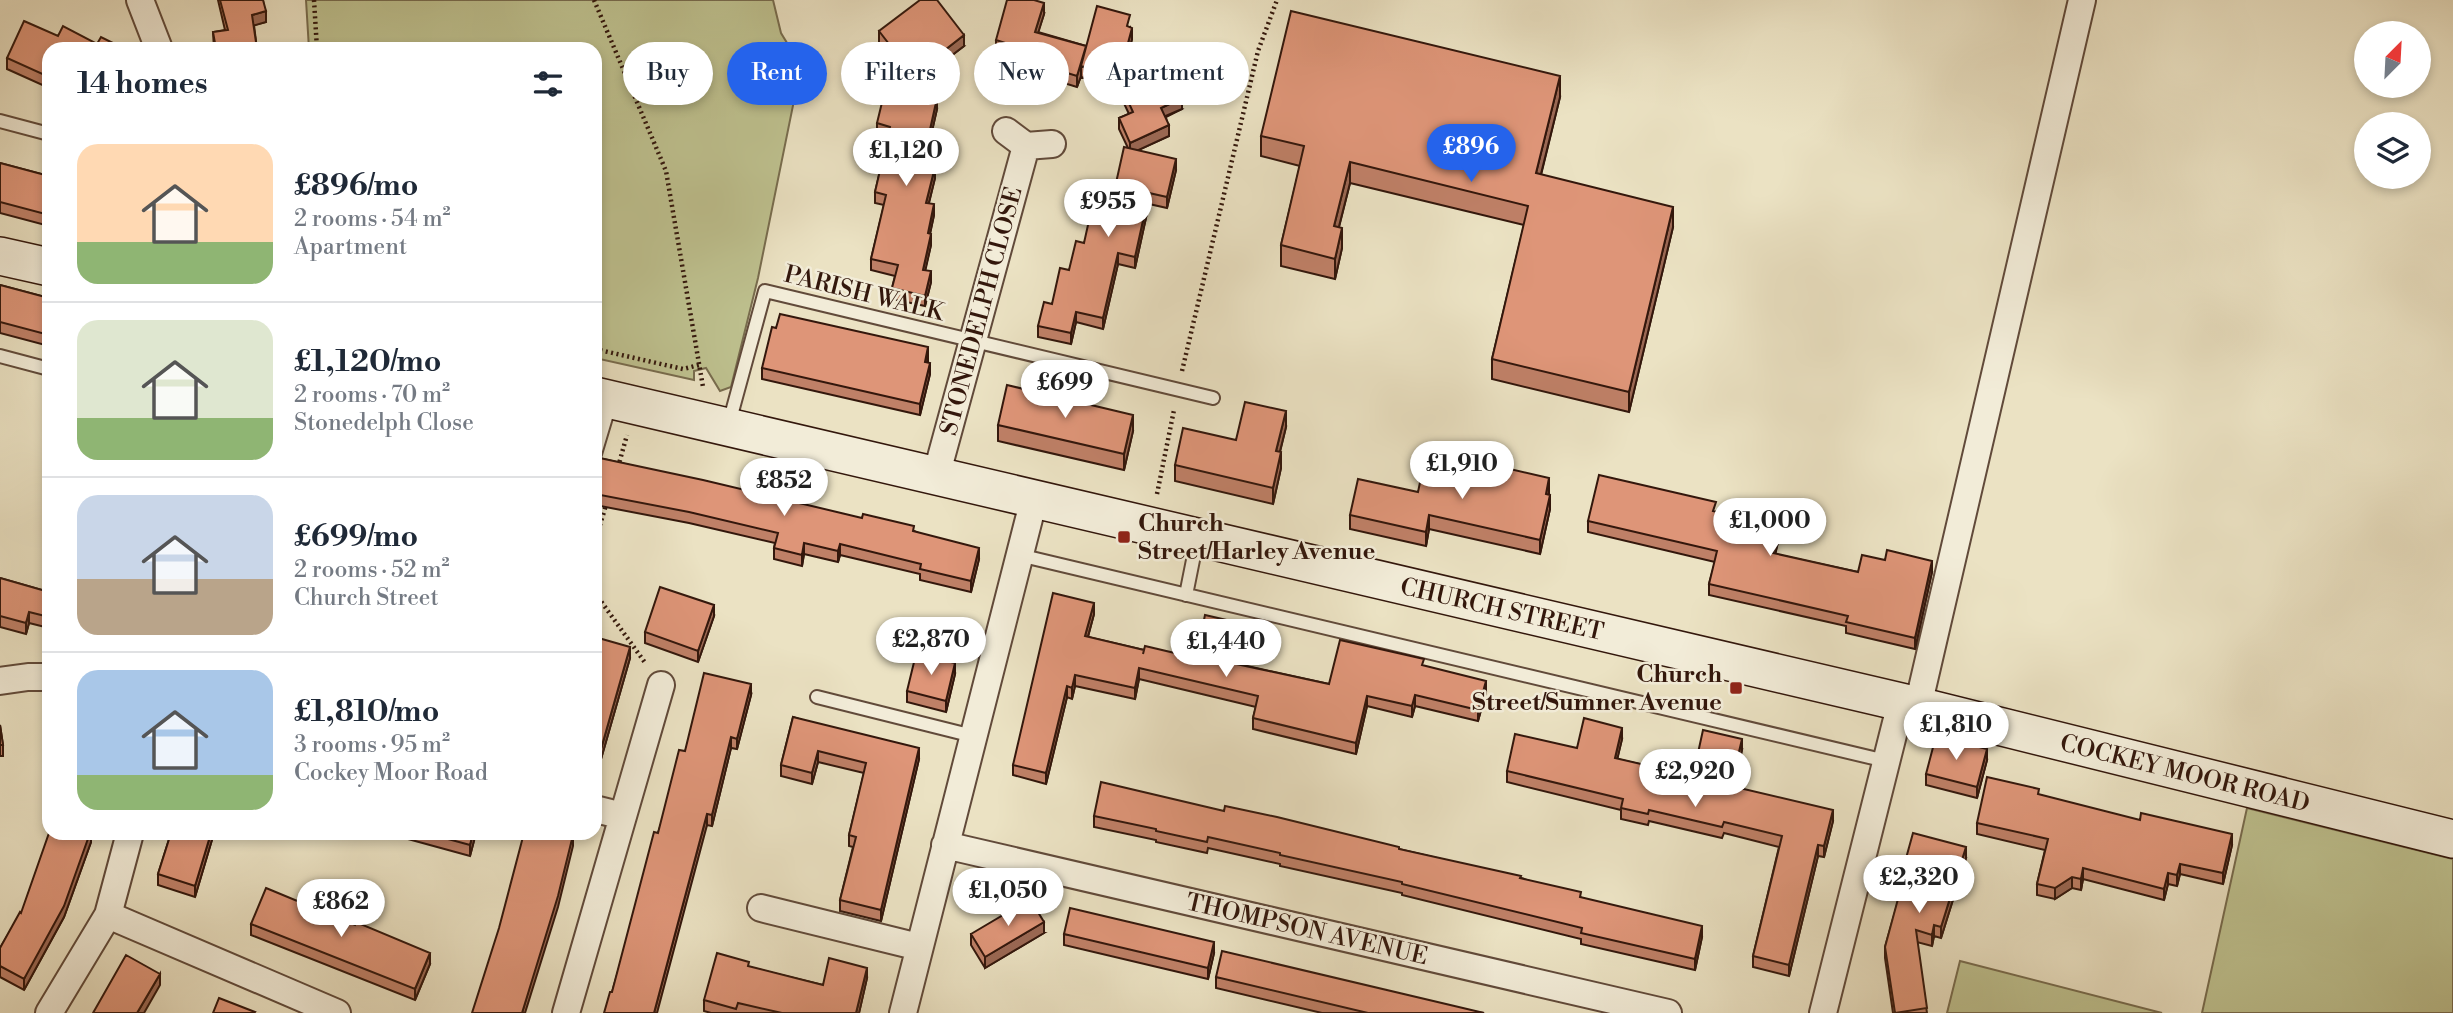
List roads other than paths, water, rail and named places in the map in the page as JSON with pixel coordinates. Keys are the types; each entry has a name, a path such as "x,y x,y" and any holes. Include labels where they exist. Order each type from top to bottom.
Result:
{"main road":[{"path":"0,256 42,265"},
{"name":"CHURCH STREET","path":"614,400 1910,704"},
{"name":"COCKEY MOOR ROAD","path":"1910,704 2453,839"}],"street":[{"path":"140,0 156,42"},
{"path":"1823,1013 1886,761 1910,704 2082,0"},
{"name":"STONEDELPH CLOSE","path":"936,476 1028,140"},
{"path":"903,1013 1034,499"},
{"path":"0,681 42,677"},
{"path":"566,1013 661,685"},
{"path":"602,811 622,816"},
{"path":"49,1013 108,915 128,840"},
{"name":"THOMPSON AVENUE","path":"945,845 1668,1013"},
{"path":"761,908 919,947"},
{"path":"108,915 289,1004 337,1013"}],"lane":[{"path":"0,121 42,132"},
{"name":"PARISH WALK","path":"728,426 765,291 1213,398"},
{"path":"0,356 42,367"},
{"path":"602,434 614,400"},
{"path":"1186,595 1197,537"},
{"path":"1018,555 1886,761"},
{"path":"817,697 973,736"}],"place":[{"name":"Church Street/Harley Avenue","path":"1124,537"},
{"name":"Church Street/Sumner Avenue","path":"1736,688"}]}
